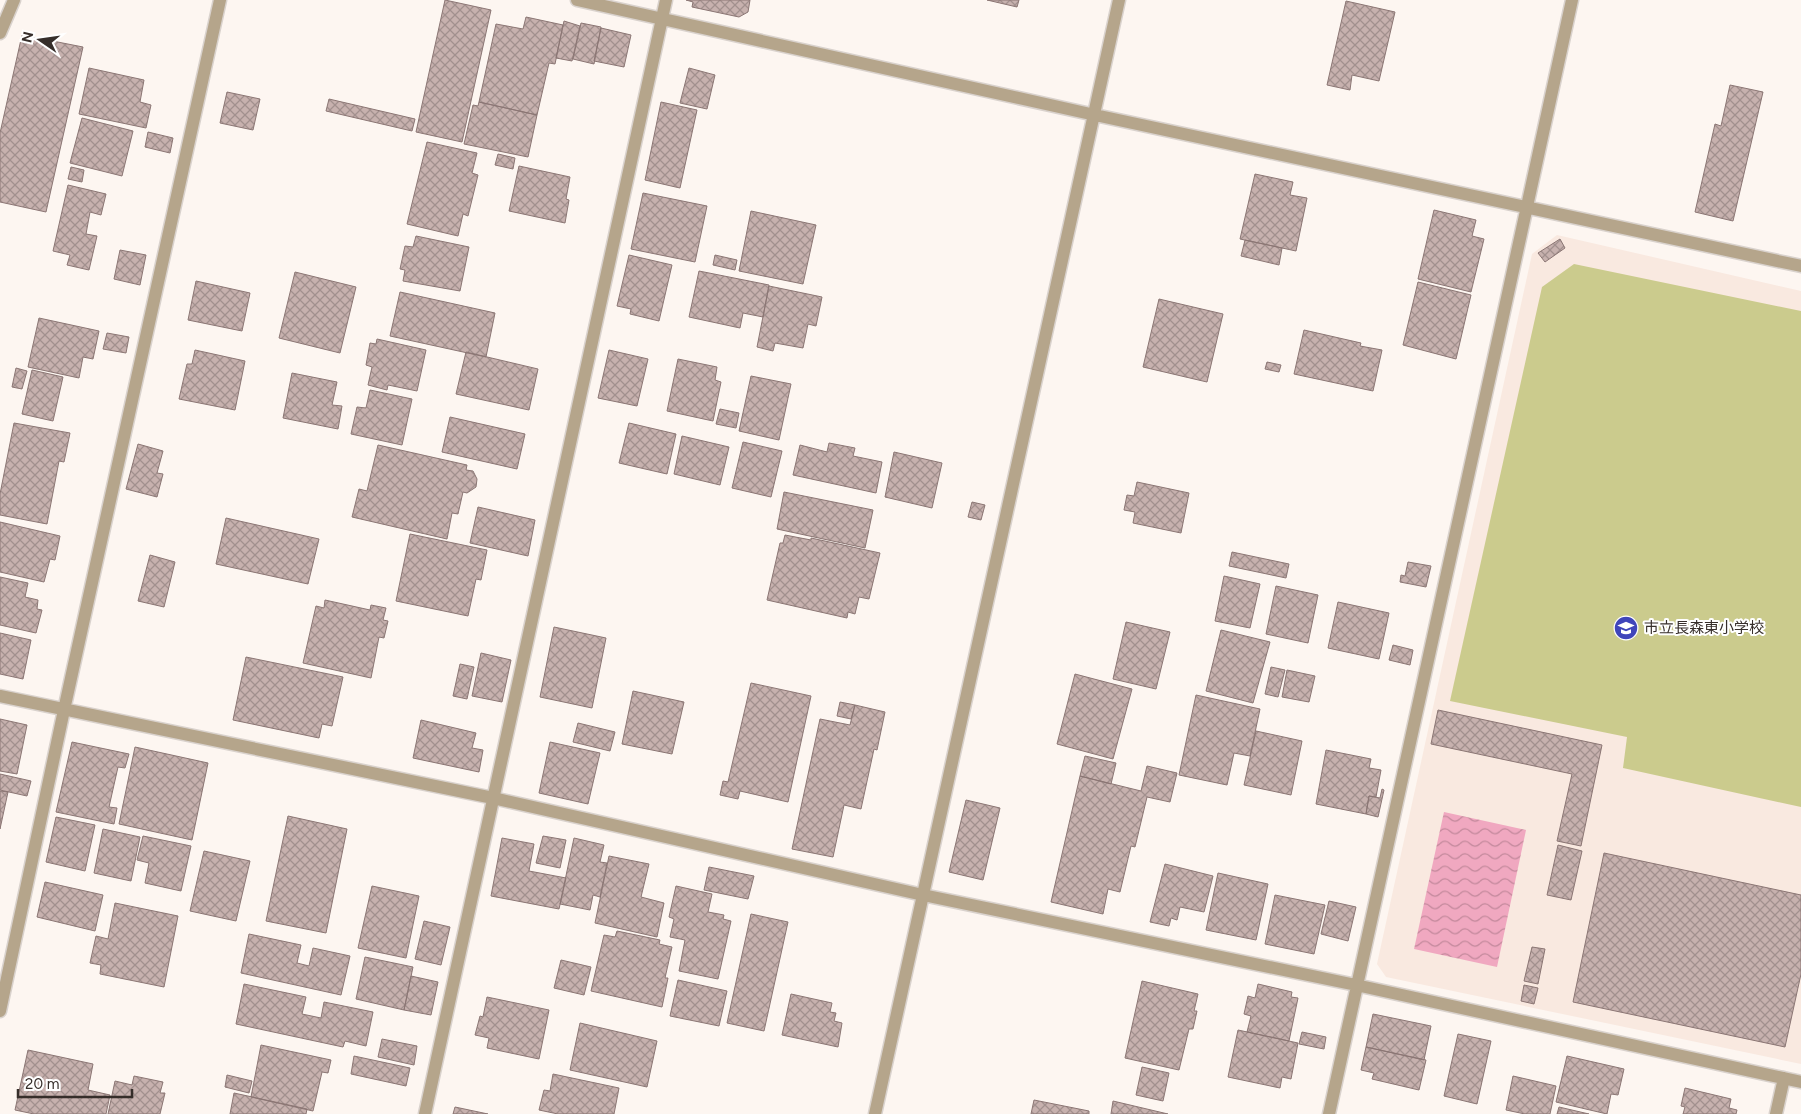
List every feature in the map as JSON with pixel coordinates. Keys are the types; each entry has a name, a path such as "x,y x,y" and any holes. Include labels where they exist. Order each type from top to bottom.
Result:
{"street":[{"path":"0,33 14,0"},
{"path":"0,1011 220,0"},
{"path":"577,0 1095,115 1801,266"},
{"path":"425,1114 666,0"},
{"path":"875,1114 1119,0"},
{"path":"1329,1114 1572,0"},
{"path":"0,696 493,798 923,895 1356,985 1801,1082"},
{"path":"1776,1114 1784,1078"}],"shaded area":[{"name":"市立長森東小学校","path":"1557,235 1801,291 1801,1064 1386,977 1377,964 1532,254"}],"green space":[{"path":"1574,264 1801,311 1801,807 1623,768 1627,737 1450,701 1542,287"}],"water":[{"path":"1444,812 1526,830 1497,967 1414,949"}],"building":[{"path":"445,0 491,10 462,142 416,132"},
{"path":"686,0 750,0 748,12 739,17 692,7 693,2"},
{"path":"987,0 1019,0 1017,7"},
{"path":"1346,1 1395,12 1379,81 1352,75 1350,90 1327,85"},
{"path":"526,17 563,25 555,64 549,63 537,115 479,102 496,24 523,29"},
{"path":"564,21 580,26 572,61 556,58"},
{"path":"581,23 601,27 594,64 573,59"},
{"path":"601,28 631,35 624,67 594,61"},
{"path":"22,35 83,47 46,212 0,202 0,133"},
{"path":"89,68 144,80 140,102 151,105 146,128 79,114"},
{"path":"689,68 715,75 707,109 680,103"},
{"path":"1730,85 1763,92 1733,221 1695,212 1715,124 1721,126"},
{"path":"227,92 260,99 253,130 220,123"},
{"path":"329,99 415,119 412,131 326,111"},
{"path":"479,102 537,115 528,157 464,144 473,105 478,106"},
{"path":"661,102 697,110 680,188 645,180"},
{"path":"82,118 133,131 122,176 70,163"},
{"path":"148,132 173,138 170,153 145,147"},
{"path":"427,142 477,153 472,173 478,175 468,216 463,214 458,236 407,224"},
{"path":"498,154 515,158 513,169 495,165"},
{"path":"519,166 570,177 566,199 569,200 565,223 509,211"},
{"path":"71,167 84,170 82,182 68,179"},
{"path":"1255,174 1293,182 1290,195 1307,198 1296,251 1240,239"},
{"path":"68,185 106,194 101,215 90,212 86,234 97,236 89,270 67,265 70,255 53,251"},
{"path":"643,193 707,206 695,262 631,249"},
{"path":"1434,210 1476,220 1472,236 1484,239 1471,292 1418,279"},
{"path":"751,211 816,225 803,284 739,271"},
{"path":"416,236 469,247 460,291 403,281 405,270 400,269 405,246 413,247"},
{"path":"1560,239 1565,248 1545,262 1538,253"},
{"path":"1245,240 1282,248 1279,265 1241,256"},
{"path":"120,250 146,255 140,285 114,279"},
{"path":"629,255 672,265 659,321 630,314 631,309 617,306"},
{"path":"715,255 737,260 735,270 713,265"},
{"path":"699,271 769,285 763,317 743,313 740,328 689,317"},
{"path":"295,272 356,287 340,353 279,338"},
{"path":"196,281 250,293 242,331 188,320"},
{"path":"1418,282 1471,295 1456,359 1403,345"},
{"path":"769,286 822,297 816,326 808,324 803,348 775,343 773,351 757,347"},
{"path":"400,292 495,313 486,357 390,336"},
{"path":"1159,299 1223,314 1207,382 1143,367"},
{"path":"39,318 99,331 93,359 83,357 79,378 28,367"},
{"path":"1304,330 1361,343 1360,346 1382,350 1373,391 1294,374"},
{"path":"107,333 129,337 126,353 103,349"},
{"path":"377,339 426,350 417,391 388,385 387,390 368,385 372,367 366,365 370,343 376,344"},
{"path":"195,350 245,361 235,410 179,399 187,364 192,364"},
{"path":"609,350 648,359 637,406 598,398"},
{"path":"466,352 538,369 529,410 456,394"},
{"path":"678,359 717,367 715,380 721,382 713,421 667,411"},
{"path":"1267,362 1281,365 1279,372 1265,369"},
{"path":"16,368 27,371 22,389 12,387"},
{"path":"32,370 63,377 53,421 22,414"},
{"path":"292,373 337,382 332,405 342,406 338,429 283,418"},
{"path":"751,376 791,384 779,440 739,431"},
{"path":"370,390 412,399 402,445 351,434 357,407 366,408"},
{"path":"720,409 739,413 736,428 716,424"},
{"path":"450,417 525,434 517,469 442,452"},
{"path":"14,423 70,433 64,462 59,461 47,524 0,515 0,494"},
{"path":"629,423 676,434 667,474 619,463"},
{"path":"682,436 729,447 720,485 674,474"},
{"path":"743,442 782,451 771,497 732,488"},
{"path":"829,443 855,448 853,456 882,462 876,493 793,475 800,445 827,452"},
{"path":"138,444 163,451 157,473 163,474 157,497 126,489"},
{"path":"378,445 467,465 466,470 473,471 477,479 476,487 467,493 463,492 458,514 452,513 447,539 352,517 359,489 367,491"},
{"path":"894,452 942,463 932,508 885,497"},
{"path":"1137,482 1189,493 1181,533 1133,523 1135,512 1124,510 1127,495 1134,496"},
{"path":"784,492 873,510 865,548 777,529"},
{"path":"972,502 985,505 981,520 968,517"},
{"path":"478,507 535,520 528,556 470,543"},
{"path":"226,518 319,539 308,584 216,564"},
{"path":"0,522 60,536 55,560 50,559 44,582 0,572"},
{"path":"410,534 487,550 481,580 476,579 468,616 396,601"},
{"path":"785,535 811,540 811,538 880,553 869,599 859,597 855,614 848,612 847,618 767,600 780,543 783,543"},
{"path":"1232,552 1289,564 1286,578 1229,566"},
{"path":"150,555 175,562 164,607 138,601"},
{"path":"1408,562 1431,566 1426,587 1400,582 1401,575 1405,576"},
{"path":"1224,576 1260,584 1250,628 1215,621"},
{"path":"0,577 28,583 25,597 38,600 37,609 42,610 36,633 0,625"},
{"path":"1276,586 1318,595 1308,643 1266,634"},
{"path":"325,600 370,610 371,605 386,608 383,620 388,621 384,638 379,637 371,678 303,663 316,606 324,608"},
{"path":"1338,602 1389,613 1379,659 1328,648"},
{"path":"1126,622 1170,632 1156,689 1113,679"},
{"path":"554,627 606,638 592,708 540,697"},
{"path":"1221,630 1270,642 1253,703 1206,691"},
{"path":"0,633 31,640 23,679 0,674"},
{"path":"1393,645 1413,650 1410,665 1389,660"},
{"path":"481,653 511,660 502,702 472,696"},
{"path":"246,657 343,677 332,726 322,724 319,738 233,720"},
{"path":"460,664 474,667 467,699 453,696"},
{"path":"1271,667 1285,670 1278,697 1265,694"},
{"path":"1287,670 1315,676 1309,702 1282,697"},
{"path":"1075,674 1132,689 1113,759 1057,744"},
{"path":"751,683 811,696 788,802 740,791 738,799 720,795 723,781 728,782"},
{"path":"633,691 684,702 672,754 622,744"},
{"path":"1196,695 1260,709 1250,756 1234,753 1227,785 1179,775"},
{"path":"840,702 855,705 851,719 837,716"},
{"path":"855,705 885,712 877,750 874,749 861,809 844,805 833,857 792,849 820,719 850,725"},
{"path":"1438,710 1602,745 1581,846 1557,841 1572,774 1431,744"},
{"path":"0,719 27,725 17,774 0,771"},
{"path":"421,720 476,733 472,748 483,750 479,772 413,758"},
{"path":"578,723 615,732 610,751 573,742"},
{"path":"1256,731 1302,741 1291,795 1244,785"},
{"path":"72,742 129,754 125,768 118,767 109,807 117,808 114,824 56,812"},
{"path":"550,742 600,753 588,804 539,793"},
{"path":"135,747 208,763 192,840 119,824"},
{"path":"1326,750 1371,759 1369,768 1381,770 1376,797 1369,796 1366,814 1316,804"},
{"path":"1085,756 1116,763 1111,784 1080,776"},
{"path":"1147,766 1177,773 1170,802 1147,797 1135,847 1131,846 1120,892 1108,889 1103,914 1051,902 1080,776 1141,791"},
{"path":"0,774 31,781 27,796 0,790"},
{"path":"1382,789 1384,790 1378,817 1366,814 1369,796 1380,798"},
{"path":"0,791 8,792 0,829"},
{"path":"966,800 1000,808 983,880 949,872"},
{"path":"288,816 347,829 326,933 266,921"},
{"path":"56,817 95,825 85,871 46,862"},
{"path":"103,829 140,837 131,881 94,873"},
{"path":"143,836 191,846 181,891 145,883 149,863 137,860"},
{"path":"543,836 566,840 560,868 536,863"},
{"path":"502,838 534,844 529,871 566,878 559,909 491,896"},
{"path":"574,838 604,845 600,862 607,863 600,897 593,895 590,910 560,904"},
{"path":"1558,845 1582,851 1571,900 1547,895"},
{"path":"204,851 250,861 236,921 190,911"},
{"path":"1604,853 1801,895 1801,974 1785,1047 1573,1002"},
{"path":"609,856 649,864 641,897 664,903 657,937 595,923"},
{"path":"1165,864 1213,876 1204,912 1180,907 1177,920 1171,918 1169,926 1150,922"},
{"path":"709,867 754,876 748,899 704,890"},
{"path":"1218,873 1268,884 1256,940 1206,930"},
{"path":"45,882 103,895 95,931 37,917"},
{"path":"372,886 419,896 406,958 358,948"},
{"path":"676,886 712,894 708,912 724,915 723,919 731,921 718,979 679,971 685,940 670,937 674,919 669,917"},
{"path":"1275,895 1325,905 1314,954 1265,944"},
{"path":"1329,901 1356,907 1348,941 1321,934"},
{"path":"115,903 178,916 164,987 100,974 101,965 90,963 96,936 108,939"},
{"path":"751,914 788,922 764,1031 727,1023"},
{"path":"424,921 450,927 441,965 415,959"},
{"path":"617,931 660,940 659,944 672,947 665,978 668,978 662,1007 591,991 604,935 615,937"},
{"path":"249,934 301,945 297,963 309,966 313,948 350,956 341,995 241,973"},
{"path":"1532,947 1545,949 1538,984 1524,981"},
{"path":"365,957 413,967 404,1010 356,999"},
{"path":"561,960 591,967 584,995 554,988"},
{"path":"411,976 438,982 431,1015 404,1010"},
{"path":"678,980 727,991 719,1026 670,1016"},
{"path":"1142,981 1198,994 1194,1011 1197,1011 1193,1029 1189,1029 1179,1070 1125,1058"},
{"path":"244,984 306,997 302,1014 321,1018 324,1002 373,1012 366,1046 345,1041 343,1047 236,1024"},
{"path":"1258,984 1292,992 1291,997 1298,998 1289,1041 1247,1032 1251,1016 1244,1014 1248,996 1255,998"},
{"path":"1524,985 1538,988 1534,1004 1521,1001"},
{"path":"791,994 832,1003 830,1012 836,1013 834,1021 842,1023 838,1047 782,1035"},
{"path":"487,997 549,1010 539,1059 487,1048 489,1038 475,1035 480,1016 483,1017"},
{"path":"1373,1014 1431,1026 1424,1060 1366,1047"},
{"path":"580,1023 657,1041 647,1087 570,1070"},
{"path":"1238,1030 1298,1043 1291,1079 1282,1077 1280,1088 1228,1077"},
{"path":"1302,1032 1326,1037 1324,1049 1299,1044"},
{"path":"1458,1034 1491,1041 1477,1104 1444,1096"},
{"path":"382,1039 417,1046 414,1065 378,1057"},
{"path":"261,1045 331,1060 328,1073 322,1072 313,1111 251,1097"},
{"path":"1366,1047 1426,1060 1419,1090 1372,1079 1374,1073 1361,1070"},
{"path":"28,1050 93,1064 88,1090 110,1095 106,1114 34,1114 15,1110"},
{"path":"354,1056 410,1068 406,1086 351,1074"},
{"path":"1567,1056 1624,1069 1618,1095 1611,1094 1607,1114 1556,1102"},
{"path":"1142,1067 1169,1073 1163,1101 1136,1095"},
{"path":"553,1074 619,1088 614,1114 558,1114 539,1110 544,1090 550,1091"},
{"path":"227,1075 252,1081 249,1093 225,1087"},
{"path":"134,1076 163,1082 160,1093 165,1093 160,1114 108,1114 115,1081 132,1085"},
{"path":"1513,1076 1556,1086 1550,1114 1525,1114 1506,1110"},
{"path":"1685,1088 1731,1099 1729,1108 1737,1110 1736,1114 1683,1114 1685,1107 1681,1106"},
{"path":"234,1093 307,1109 306,1114 230,1114"},
{"path":"1034,1100 1089,1111 1089,1114 1031,1114"},
{"path":"1113,1101 1168,1114 1111,1114"},
{"path":"455,1107 488,1114 453,1114"},
{"path":"1559,1107 1589,1114 1557,1114"}],"place":[{"name":"市立長森東小学校","path":"1626,628"}]}
